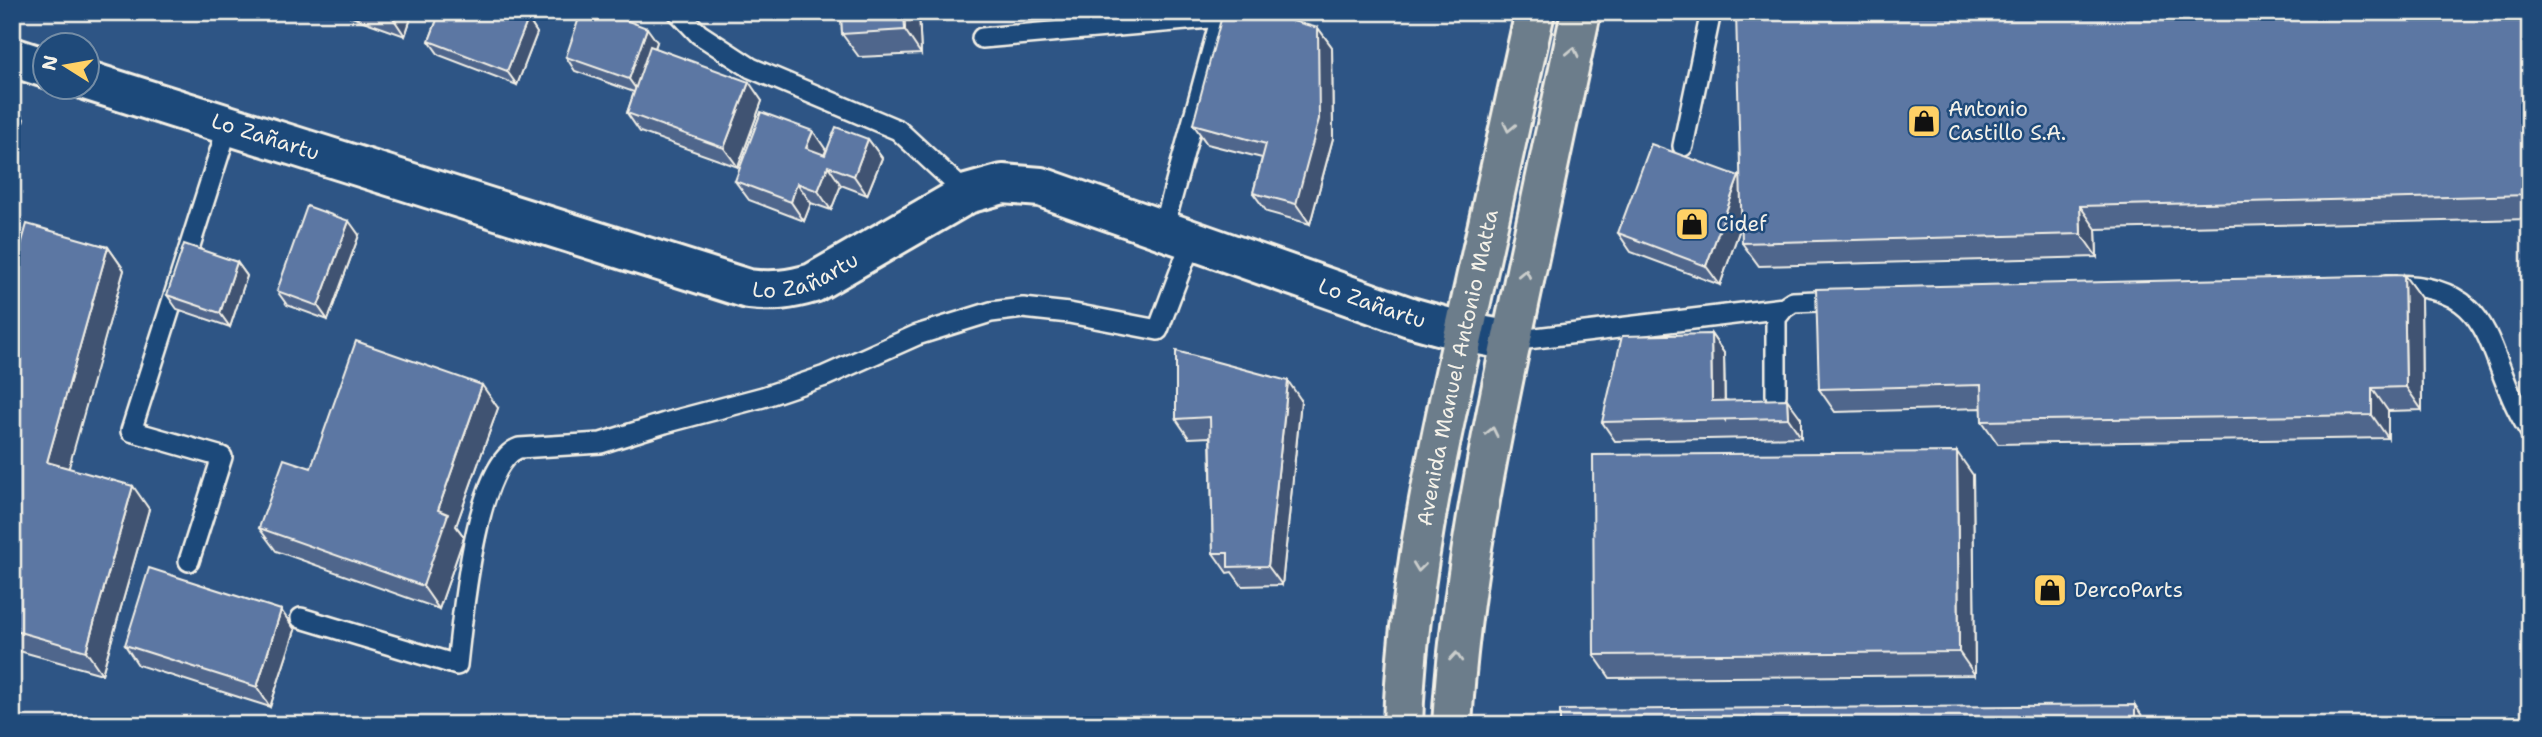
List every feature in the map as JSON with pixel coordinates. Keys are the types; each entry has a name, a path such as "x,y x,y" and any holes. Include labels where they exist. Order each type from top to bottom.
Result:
{"main road":[{"name":"Avenida Manuel Antonio Matta","path":"1403,725 1420,559 1441,432 1535,12"},
{"path":"1452,725 1456,656 1490,441 1581,12"}],"street":[{"path":"12,57 32,63"},
{"name":"Lo Zañartu","path":"102,86 748,289 771,292 813,283 967,194 1003,184 1041,187 1410,317 1464,332 1511,341"}],"lane":[{"path":"678,12 699,34 751,68 898,130 967,194"},
{"path":"982,38 1278,12"},
{"path":"1683,146 1711,12"},
{"path":"301,618 457,665 467,582 484,500 501,462 511,451 519,448 601,443 665,422 764,397 825,376 917,335 991,312 1023,308 1069,313 1158,330 1221,17"},
{"path":"189,561 222,457 131,431 228,126"},
{"path":"2366,286 2408,285 2430,288 2441,290 2463,302 2476,315 2520,416 2530,431"},
{"path":"1776,395 1776,318 1784,308 1800,301 1863,299"},
{"path":"1511,341 1784,308"}],"building":[{"path":"440,12 511,12 528,19 507,71 429,41"},
{"path":"581,12 604,12 647,28 629,79 566,57"},
{"path":"841,12 904,12 905,30 842,34"},
{"path":"1223,12 1260,12 1318,28 1319,119 1296,204 1253,193 1266,144 1193,124"},
{"path":"1736,12 2530,12 2530,195 2080,206 2081,234 1742,243"},
{"path":"650,46 749,82 724,148 627,113"},
{"path":"761,112 813,131 806,148 825,155 836,127 868,139 854,176 828,166 818,191 797,183 791,202 735,181"},
{"name":"Cidef","path":"1651,144 1739,176 1706,266 1618,233"},
{"path":"307,206 349,221 318,306 277,291"},
{"path":"27,224 108,247 47,462 133,486 86,651 12,630 12,277"},
{"path":"184,244 237,262 220,313 167,295"},
{"path":"2404,275 2406,387 2372,388 2372,415 1982,421 1981,385 1819,389 1816,289"},
{"path":"1711,334 1712,401 1787,399 1788,418 1602,422 1622,336"},
{"path":"356,341 482,385 438,510 448,514 423,586 259,528 284,459 311,468"},
{"path":"1176,351 1288,381 1268,566 1228,567 1228,553 1213,553 1210,417 1176,419"},
{"path":"1957,452 1959,652 1594,655 1593,455"},
{"path":"149,568 281,610 257,687 125,645"},
{"path":"2135,705 2135,725 1560,725 1560,710"}],"place":[{"name":"Antonio Castillo S.A.","path":"1924,121"},
{"name":"Cidef","path":"1692,224"},
{"name":"DercoParts","path":"2050,590"}]}
